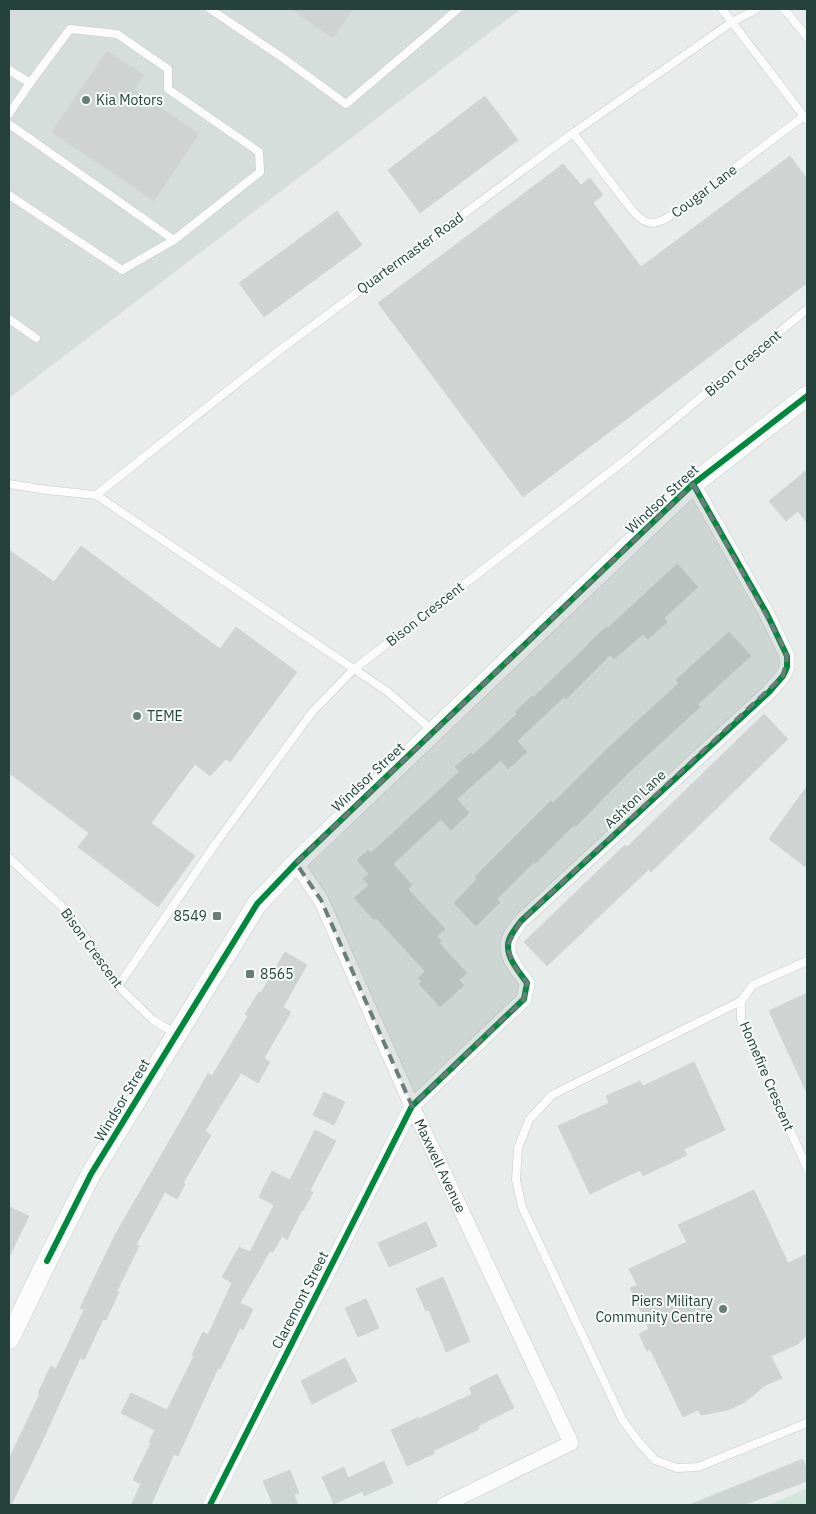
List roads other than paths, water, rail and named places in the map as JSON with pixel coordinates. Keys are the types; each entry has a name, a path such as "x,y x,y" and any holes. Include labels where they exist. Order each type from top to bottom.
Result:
{"street":[{"name":"Windsor Street","path":"9,1339 92,1174 257,904 296,863 693,484 807,396"},
{"name":"Ashton Lane","path":"412,1106 524,999 527,983 513,964 507,946 512,933 520,921 784,676 787,667 787,656 784,649 767,614 693,484"},
{"name":"Maxwell Avenue","path":"296,863 320,900 412,1106 571,1443 444,1505"},
{"name":"Claremont Street","path":"210,1505 412,1106"}],"lane":[{"path":"210,9 283,58 346,104 458,9"},
{"path":"722,9 806,118"},
{"name":"Quartermaster Road","path":"96,496 273,354 573,133 732,22 757,9"},
{"path":"784,9 807,37"},
{"path":"9,114 70,29 118,34 168,68 168,89 259,152 260,172 174,240 122,270 9,196"},
{"path":"9,70 30,83"},
{"name":"Cougar Lane","path":"573,133 632,210 642,220 647,223 653,223 661,222 675,213 806,118"},
{"path":"9,124 174,240"},
{"name":"Bison Crescent","path":"118,986 216,843 313,711 354,669 628,458 807,309"},
{"path":"9,319 36,338"},
{"path":"9,484 96,496 388,692 434,732"},
{"name":"Bison Crescent","path":"9,858 69,913 118,986 153,1020 176,1034"},
{"path":"807,961 753,985 741,1001 552,1095 529,1120 518,1148 516,1180 522,1207 622,1418 637,1440 655,1460 676,1468 698,1467 807,1423"},
{"name":"Homefire Crescent","path":"741,1001 741,1020 804,1153 807,1168"}],"place":[{"name":"Kia Motors","path":"86,100"},
{"name":"TEME","path":"137,716"},
{"name":"8549","path":"217,916"},
{"name":"8565","path":"250,974"},
{"name":"Piers Military Community Centre","path":"723,1309"}]}
